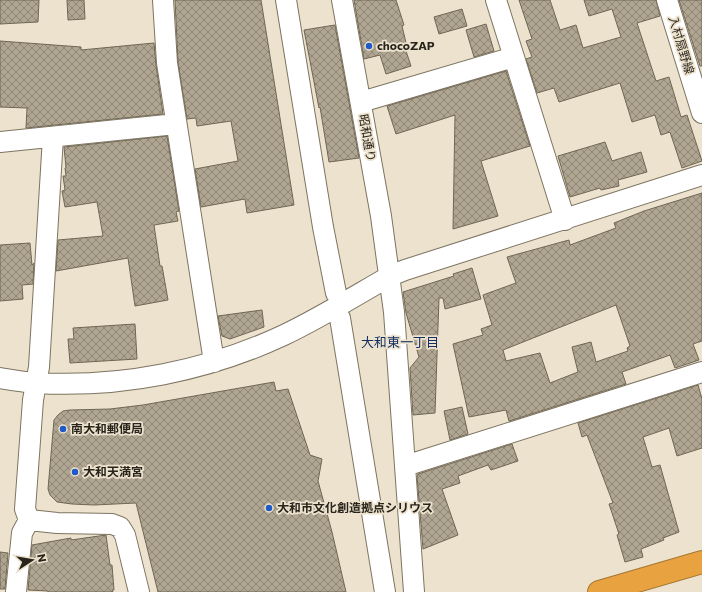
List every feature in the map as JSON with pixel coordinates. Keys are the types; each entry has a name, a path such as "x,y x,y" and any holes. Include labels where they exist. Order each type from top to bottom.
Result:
{"highway":[{"path":"599,592 702,562"}],"street":[{"path":"163,0 167,63 214,362"},
{"path":"286,0 323,227 336,293"},
{"name":"昭和通り","path":"342,0 361,102 390,276 406,466 414,592"},
{"path":"496,0 565,220"},
{"name":"入村扇野線","path":"667,0 702,113"},
{"path":"361,102 514,57"},
{"path":"0,142 176,124"},
{"path":"29,520 24,509 33,400 39,367 53,137"},
{"path":"0,378 36,383 89,383 126,380 178,371 214,362 284,335 390,276 702,176"},
{"path":"340,318 385,592"},
{"path":"406,466 702,372"},
{"path":"16,592 22,533 29,520"},
{"path":"29,520 57,523 112,524 120,527 125,535 139,592"}],"building":[{"path":"0,0 39,0 38,22 0,24"},
{"path":"67,0 84,0 85,19 68,20"},
{"path":"175,0 261,0 294,205 247,213 245,199 201,207 195,169 238,161 231,121 197,126 196,118 187,119 178,62"},
{"path":"354,0 396,0 404,25 402,26 407,47 405,48 411,66 386,74 380,55 364,59"},
{"path":"519,0 550,0 560,30 576,25 583,48 621,37 612,9 589,16 584,0 656,0 660,16 637,23 656,81 669,77 681,117 687,115 702,161 682,168 670,132 661,135 655,115 632,122 620,83 559,102 554,88 537,93 526,59 532,57 526,41 532,39"},
{"path":"679,0 702,0 702,66 700,66"},
{"path":"462,9 467,26 439,34 434,17"},
{"path":"486,24 494,51 474,57 466,30"},
{"path":"335,25 359,158 329,162 320,107 319,108 304,30"},
{"path":"0,41 81,47 81,50 154,43 163,114 26,128 27,108 0,107"},
{"path":"506,71 530,146 481,161 498,216 453,229 455,115 396,134 387,106"},
{"path":"167,136 179,211 176,212 178,221 154,225 160,266 162,266 168,300 135,306 128,258 56,271 58,240 103,236 97,202 65,207 62,191 65,190 63,176 66,176 64,147"},
{"path":"605,142 612,161 641,152 647,172 618,180 619,186 601,190 600,188 570,197 558,156"},
{"path":"702,193 702,341 693,344 699,360 675,368 670,355 622,372 626,384 509,421 506,410 469,417 453,344 483,335 481,329 492,325 483,295 516,283 507,257 569,240 570,245 616,228 614,223 644,211","holes":["616,305 630,346 627,348 628,351 596,362 591,342 572,347 578,372 550,383 540,353 506,361 503,350"]},
{"path":"30,243 32,265 34,263 33,284 22,285 23,299 0,301 0,245"},
{"path":"472,268 481,299 445,309 443,298 439,298 435,413 413,415 410,368 419,357 406,313 403,292 454,276 453,274"},
{"path":"262,310 264,327 230,339 222,336 218,316"},
{"path":"135,324 137,359 70,363 68,339 74,339 73,328"},
{"path":"274,382 276,391 288,389 310,455 322,459 318,481 346,592 158,592 136,503 94,505 72,504 57,502 50,495 48,489 54,420 63,411 110,409 143,405"},
{"path":"698,385 702,399 702,448 677,456 669,428 643,437 652,467 660,465 679,532 641,549 643,557 625,562 617,535 619,534 609,504 613,503 587,435 582,437 578,423"},
{"path":"462,407 468,434 450,440 444,411"},
{"path":"512,444 518,461 491,470 488,465 458,476 460,483 442,489 458,535 423,549 418,474"},
{"path":"106,535 110,565 112,565 113,592 48,592 28,590 32,545 71,538 71,540"},
{"path":"0,552 8,553 5,589 0,589"}],"place":[{"name":"chocoZAP","path":"369,46"},
{"name":"南大和郵便局","path":"63,429"},
{"name":"大和天満宮","path":"75,472"},
{"name":"大和市文化創造拠点シリウス","path":"269,508"}],"district":[{"name":"大和東一丁目","path":"400,342"}]}
